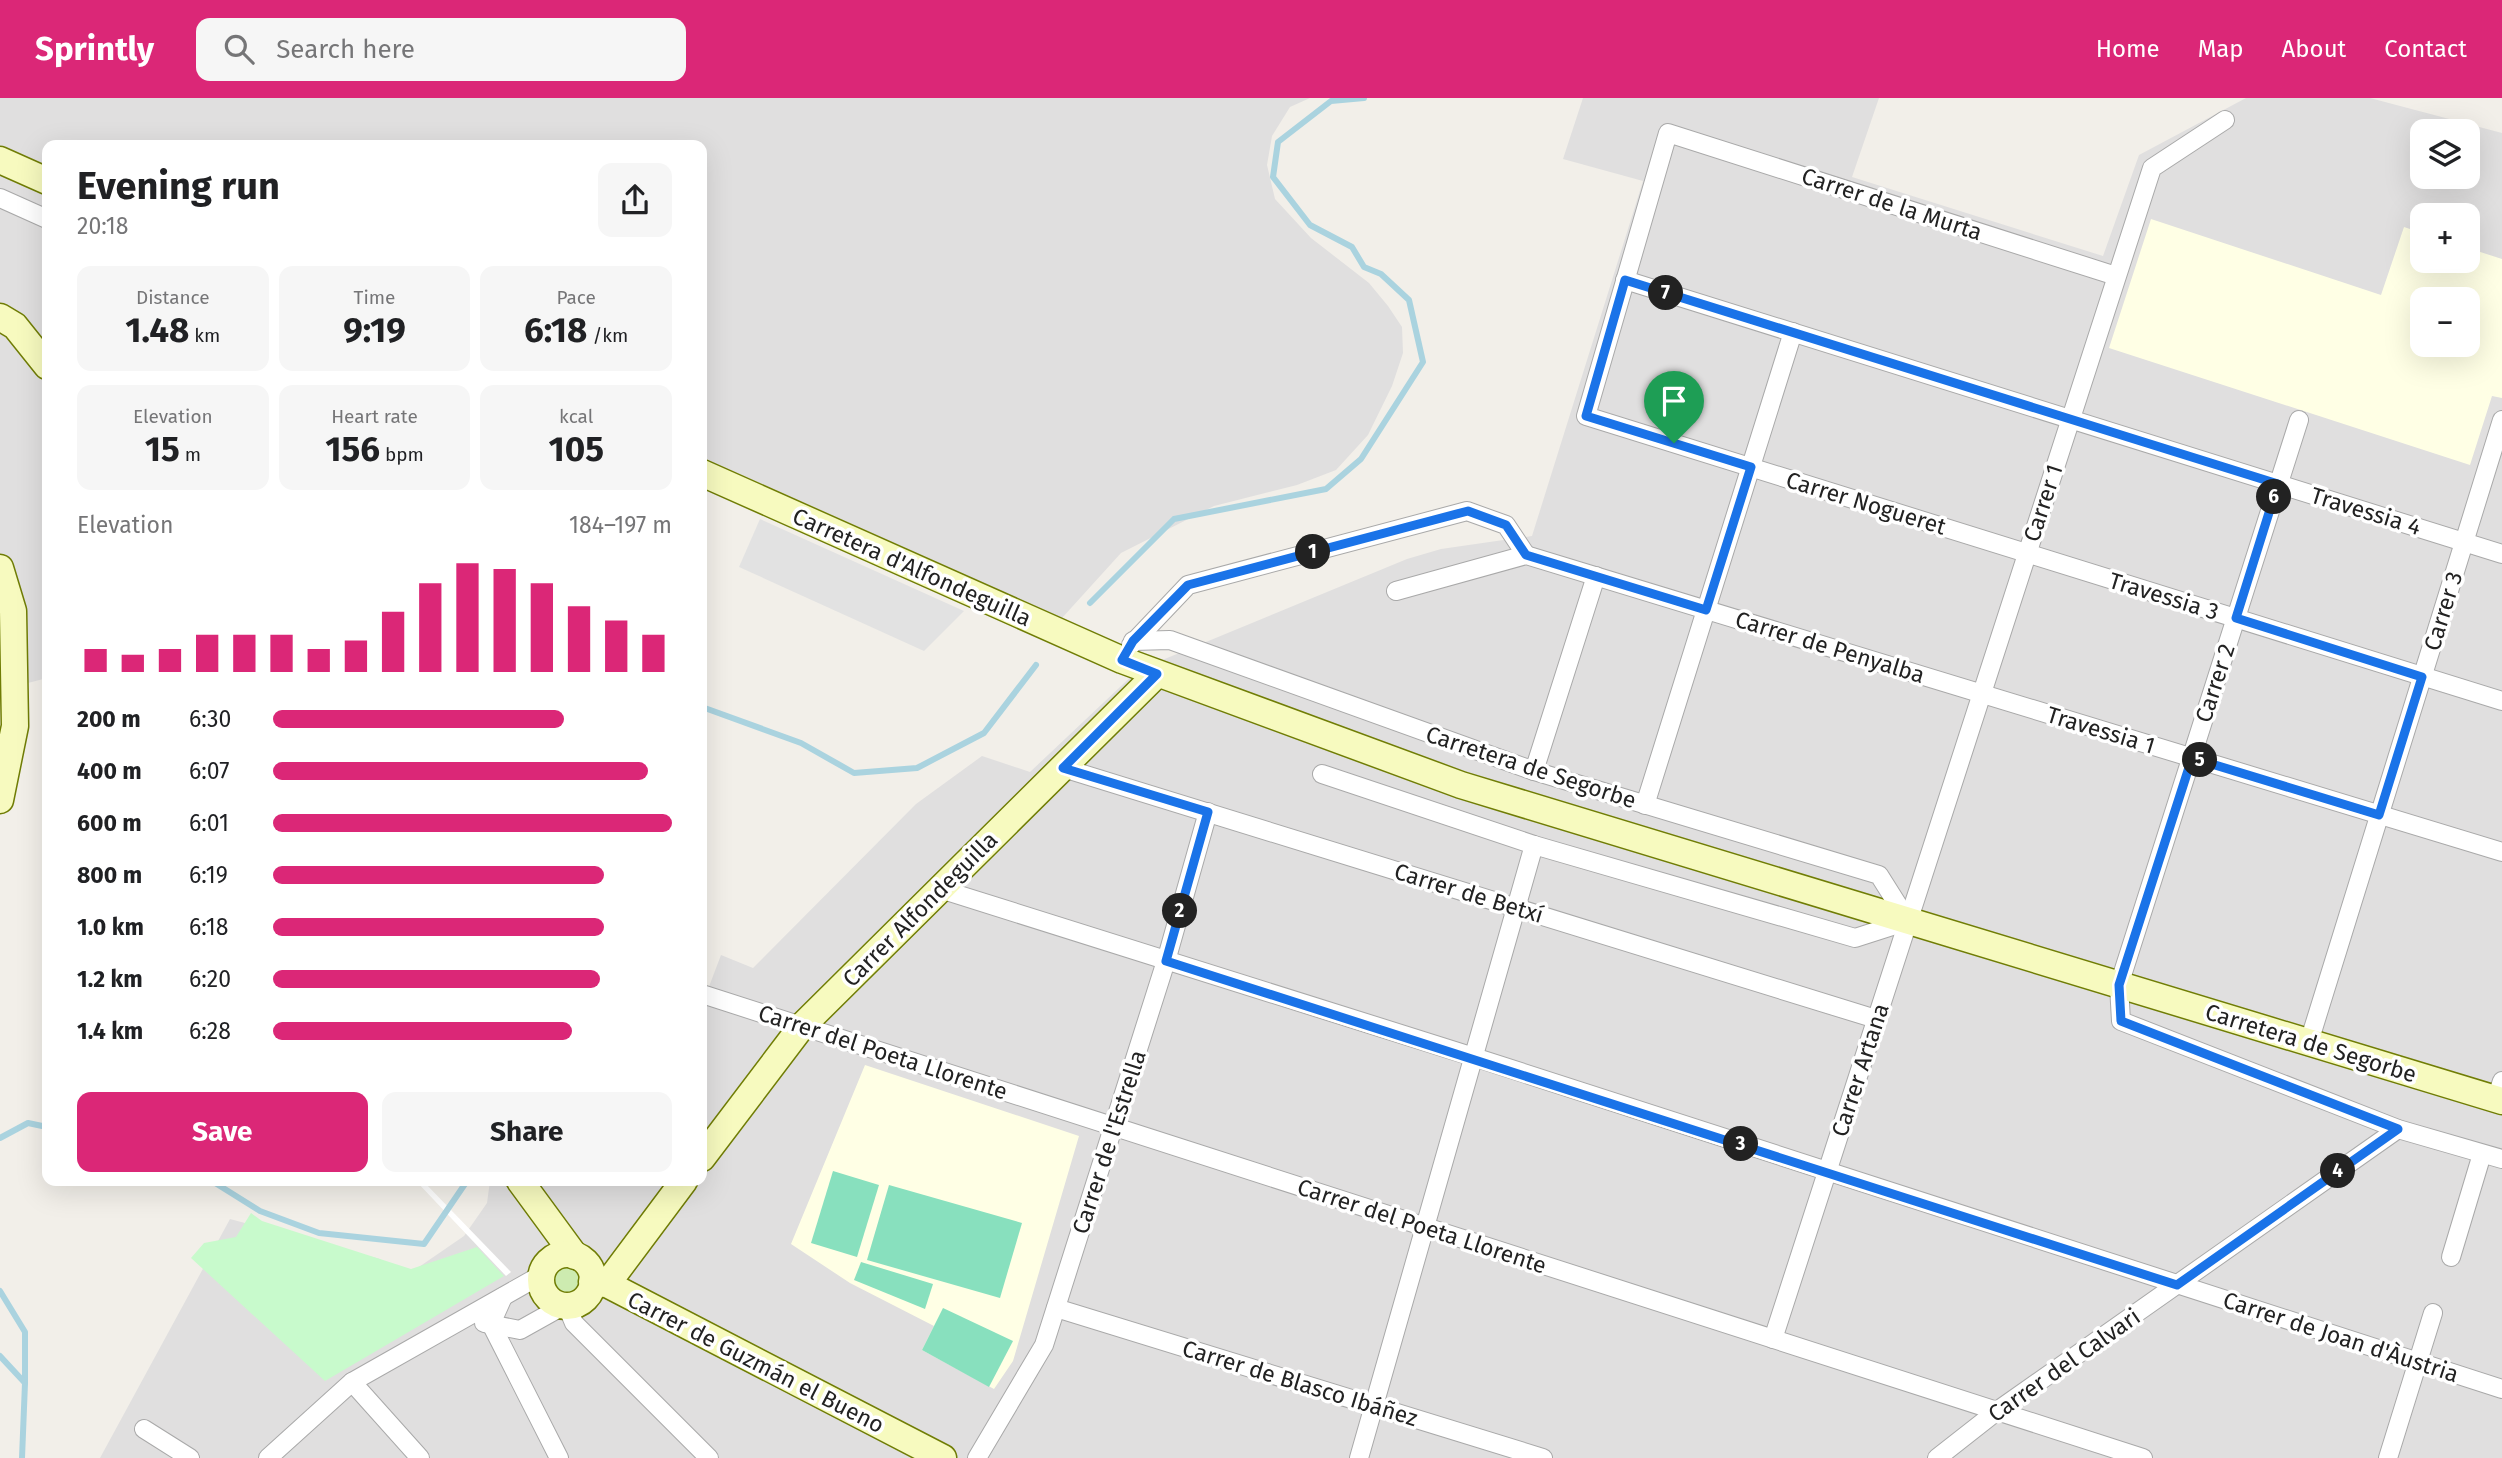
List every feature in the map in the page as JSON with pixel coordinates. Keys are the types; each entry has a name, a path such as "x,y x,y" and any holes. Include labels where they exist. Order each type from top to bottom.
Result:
{"street":[{"name":"Carrer 1","path":"1908,921 2152,168 2225,120"},
{"name":"Carrer de la Murta","path":"1625,280 1668,132 2116,276"},
{"path":"0,160 42,179"},
{"path":"0,198 42,217"},
{"name":"Travessia 4","path":"1625,280 2502,554"},
{"name":"Carrer Nogueret","path":"1625,280 1586,416 2026,553"},
{"path":"0,317 15,326 42,360"},
{"path":"1645,805 1793,332"},
{"name":"Carrer 2","path":"2119,985 2298,420"},
{"name":"Carrer 3","path":"2309,1042 2502,420"},
{"name":"Carretera d'Alfondeguilla","path":"707,475 1128,651"},
{"path":"1128,651 1188,585 1468,511 1506,525 1526,555 1396,591"},
{"name":"Travessia 3","path":"2026,553 2502,701"},
{"name":"Carrer de Penyalba","path":"1526,555 1981,694"},
{"path":"0,568 13,611 15,726 0,800"},
{"path":"1534,771 1596,576"},
{"name":"Carretera de Segorbe","path":"1128,651 1170,640 1534,771 1879,875 1908,921"},
{"name":"Carretera de Segorbe","path":"1128,651 1157,674 1461,785 2309,1042 2500,1094"},
{"name":"Carrer Alfondeguilla","path":"707,1151 802,1026 1157,674"},
{"name":"Travessia 1","path":"1981,694 2502,852"},
{"name":"Carrer de Betxí","path":"1063,768 1876,1019"},
{"path":"1322,774 1534,845 1855,939 1908,921"},
{"name":"Carrer de l'Estrella","path":"977,1458 1044,1345 1166,961 1208,812"},
{"path":"1359,1458 1534,845"},
{"name":"Carrer de Joan d'Àustria","path":"940,889 1474,1057 2502,1389"},
{"name":"Carrer Artana","path":"1773,1339 1908,921"},
{"name":"Carretera de Segorbe","path":"2119,985 2121,1021 2398,1129 2502,1159"},
{"name":"Carrer del Poeta Llorente","path":"707,996 2143,1458"},
{"name":"Carrer del Calvari","path":"1937,1458 1997,1411 2398,1129"},
{"path":"2451,1257 2482,1154"},
{"path":"523,1186 575,1256 588,1266 599,1283"},
{"path":"464,1319 520,1329 565,1306 581,1302 680,1186"},
{"path":"268,1458 352,1382 541,1275 554,1258 575,1256"},
{"path":"541,1275 543,1292 555,1304 565,1306"},
{"name":"Carrer de Guzmán el Bueno","path":"599,1283 943,1458"},
{"path":"491,1324 503,1297"},
{"path":"565,1306 574,1323 709,1458"},
{"name":"Carrer de Blasco Ibáñez","path":"1056,1308 1543,1458"},
{"path":"2388,1458 2433,1313"},
{"path":"491,1324 559,1458"},
{"path":"352,1382 420,1458"},
{"path":"144,1429 190,1458"}],"shaded area":[{"path":"0,98 1310,98 1290,107 1272,136 1267,165 1275,199 1311,238 1369,283 1402,327 1403,353 1392,386 1368,435 1336,470 1297,485 1214,506 1121,553 1062,618 707,459 707,140 42,140 42,679 5,689 0,686"},
{"path":"1583,98 1879,98 1852,177 2103,256 2139,155 2246,98 2370,98 2449,119 2410,119 2410,189 2480,189 2480,127 2502,133 2502,1458 100,1458 230,1219 380,1259 400,1280 464,1236 487,1203 489,1186 707,1186 707,992 721,955 753,968 916,804 982,756 1030,772 1138,670 1407,559 1441,549 1532,536 1643,181 1563,159"},
{"path":"2151,219 2381,295 2404,227 2410,229 2410,273 2480,273 2480,252 2502,259 2502,398 2492,396 2470,465 2109,348"},
{"path":"760,519 964,611 924,651 739,567"},
{"path":"865,1065 1079,1136 1013,1361 994,1389 922,1350 934,1326 850,1283 791,1244"}],"green space":[{"path":"833,1171 879,1185 857,1257 811,1243"},
{"path":"889,1185 1022,1223 1000,1298 867,1260"},
{"path":"251,1213 262,1221 411,1269 477,1247 504,1276 325,1381 191,1258 204,1243 236,1237"},
{"path":"861,1262 933,1284 925,1309 854,1280"},
{"path":"566,1264 572,1265 580,1273 580,1285 572,1293 566,1294 560,1293 552,1285 551,1279 552,1273 560,1265"},
{"path":"943,1308 1013,1341 989,1387 922,1350"}],"pier":[{"path":"421,1186 428,1186 511,1272 506,1276"}],"waterway":[{"path":"1090,603 1174,519 1326,489 1361,459 1423,362 1409,300 1381,274 1364,267 1352,247 1310,225 1273,177 1278,142 1331,101 1364,98"},
{"path":"707,709 801,743 854,773 917,768 984,733 1036,665"},
{"path":"0,1138 28,1123 42,1126"},
{"path":"220,1186 260,1211 319,1233 424,1244 464,1186"},
{"path":"0,1291 25,1332 25,1383"},
{"path":"0,1356 25,1383 22,1458"}],"route":[{"path":"1625,280 2278,484 2236,618 2422,677 2379,815 2192,758 2119,985 2121,1021 2398,1129 2177,1285 1474,1057 1166,961 1208,812 1063,768 1157,674 1122,660 1133,641 1188,585 1468,511 1506,525 1526,555 1706,610 1751,467 1674,443 1586,416 1625,280"}]}
